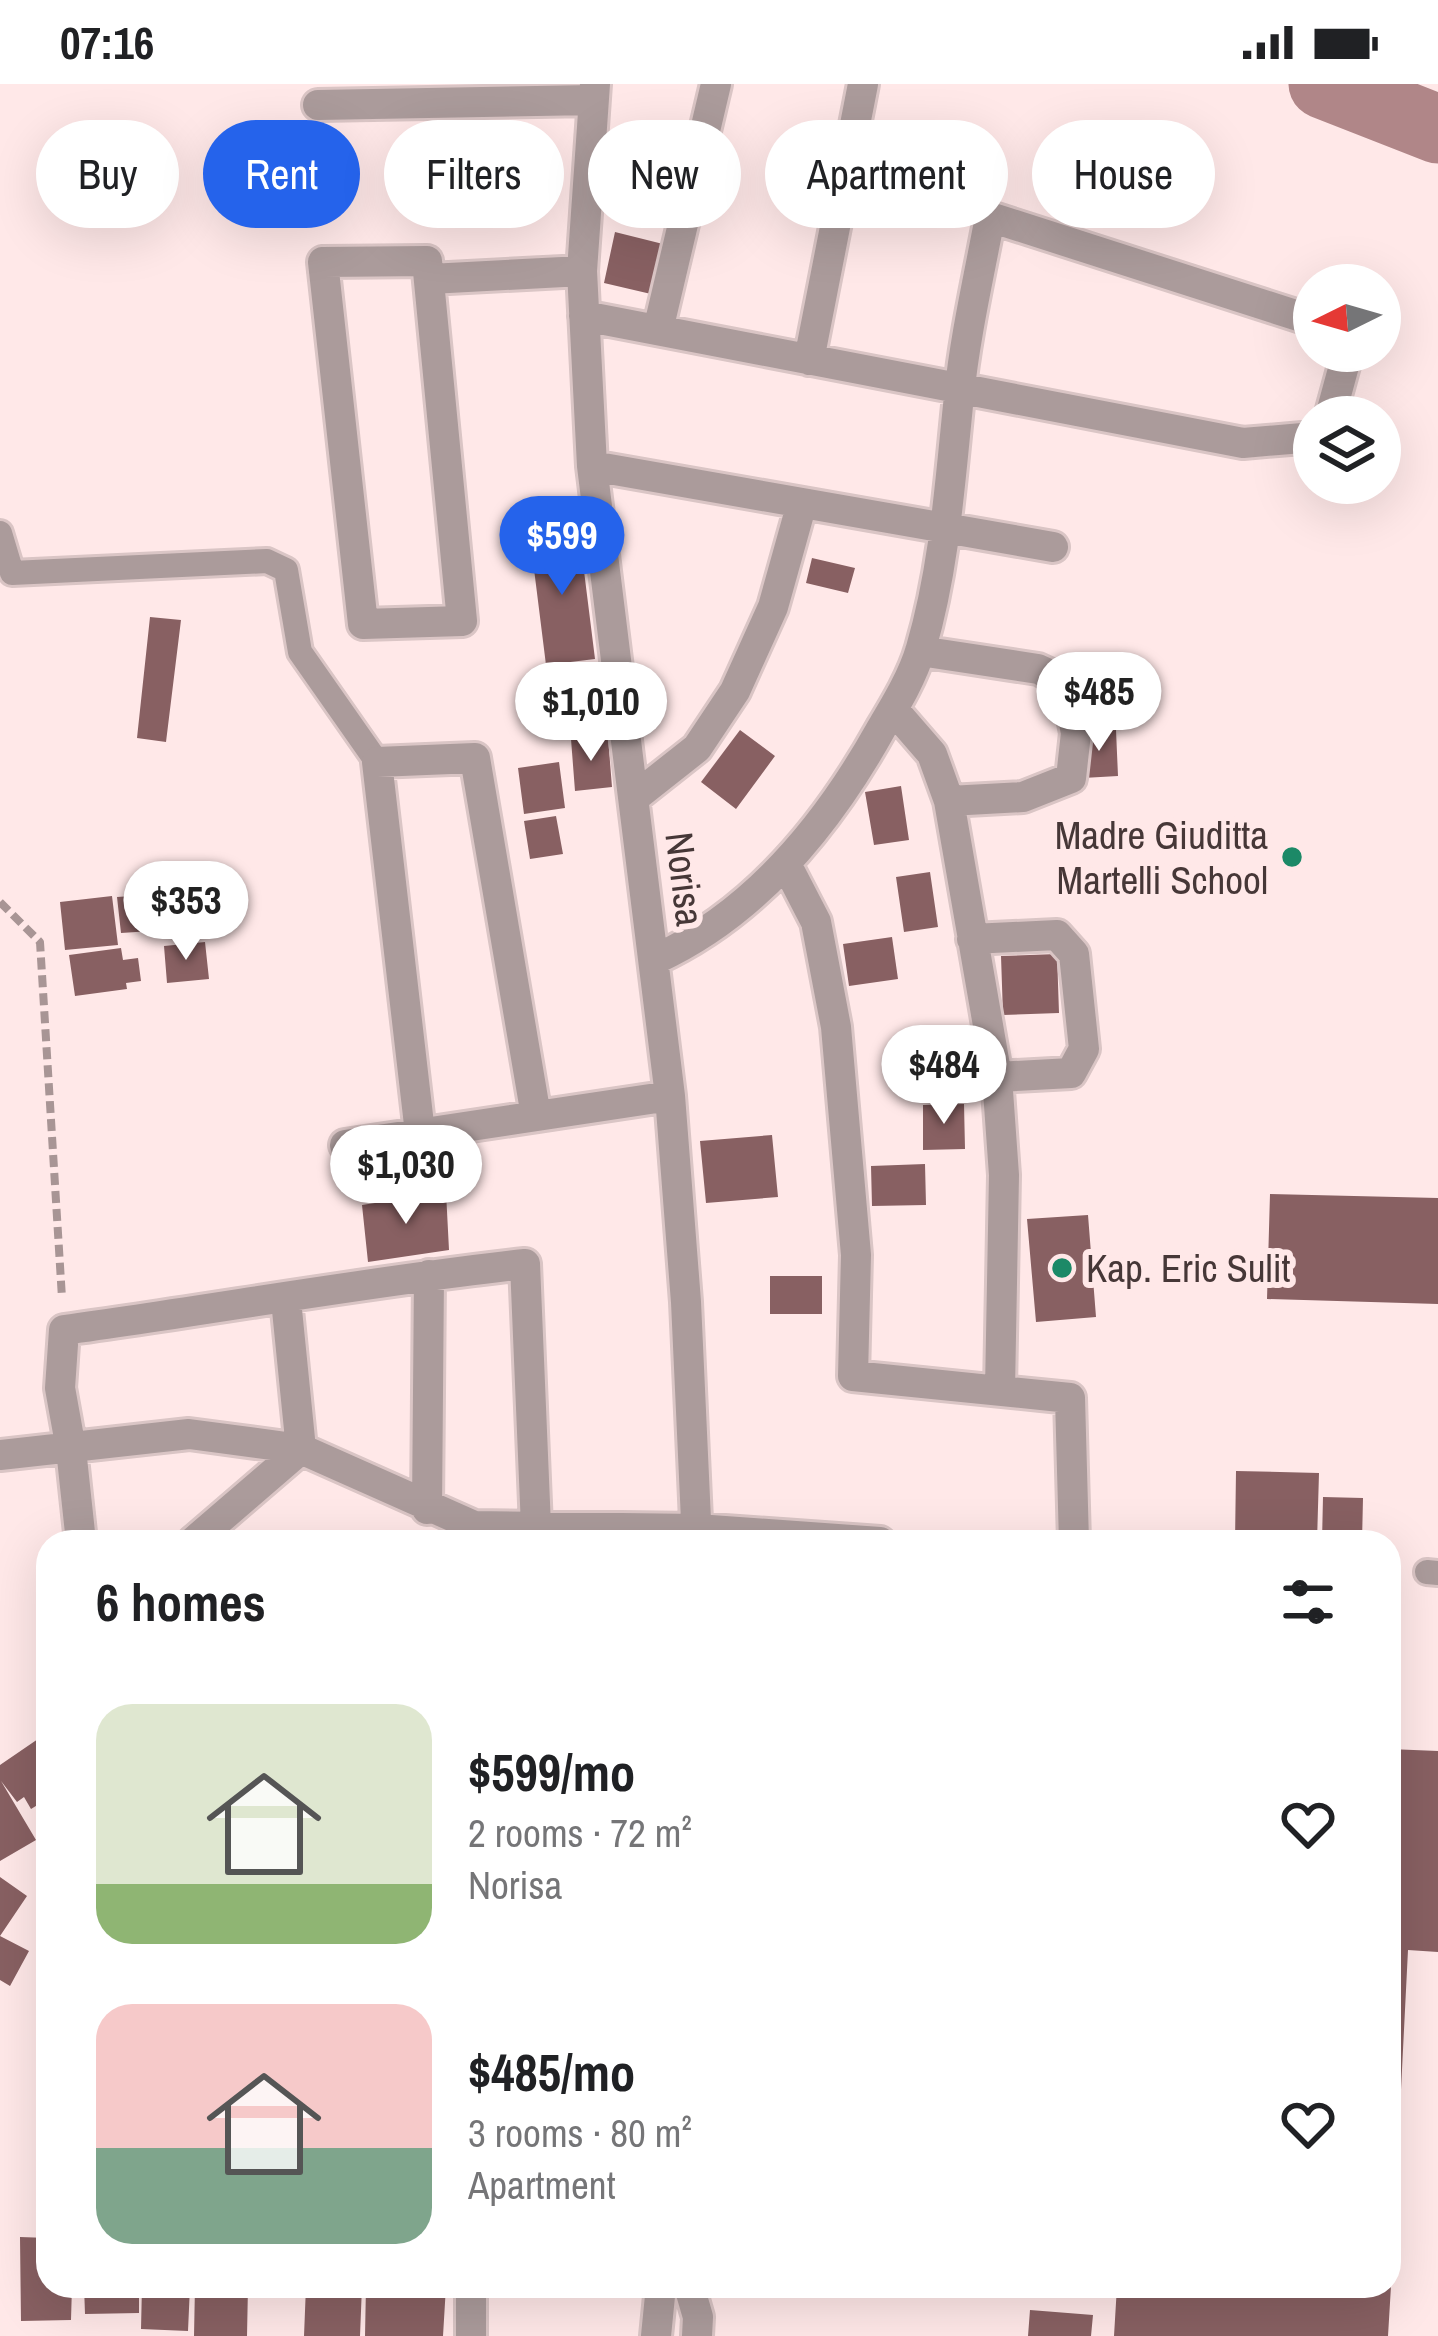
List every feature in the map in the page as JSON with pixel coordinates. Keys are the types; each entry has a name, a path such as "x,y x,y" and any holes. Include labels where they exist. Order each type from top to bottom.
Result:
{"street":[{"path":"658,330 716,84"},
{"path":"809,361 863,84"},
{"path":"318,105 366,94 594,92"},
{"name":"Norisa","path":"594,92 582,271 592,466 670,1096 697,1530"},
{"path":"656,959 708,931 758,893 786,863 848,785 893,709 920,651 946,529 959,391 990,217 1293,314"},
{"path":"427,261 430,279 462,621 363,624 322,262 427,261"},
{"path":"430,279 582,271"},
{"path":"584,316 1243,443 1293,439"},
{"path":"592,466 1052,547"},
{"path":"635,797 697,748 735,691 773,607 802,503"},
{"path":"920,651 1038,669 1066,682 1076,733 1071,778 1023,797 949,801"},
{"path":"893,709 932,754 949,801 997,1077 1004,1175 1000,1390"},
{"path":"421,1133 376,762 476,758 536,1116"},
{"path":"786,863 815,922 836,1028 856,1255 854,1376 1070,1398 1074,1530"},
{"path":"972,939 1057,935 1073,954 1084,1048 1070,1073 997,1077"},
{"path":"344,1145 670,1096"},
{"path":"80,1530 60,1388 64,1330 525,1264 536,1527"},
{"path":"427,1509 429,1275"},
{"path":"286,1300 301,1449"},
{"path":"0,1455 189,1434 301,1449 474,1526 590,1530"},
{"path":"207,1530 301,1449"},
{"path":"471,2298 471,2336"},
{"path":"656,2336 661,2298"},
{"path":"692,2298 697,2336"}],"lane":[{"path":"0,533 12,573 267,561 286,569 300,652 376,762"}],"path":[{"path":"0,902 40,942 64,1330"}],"building":[{"path":"615,232 663,244 651,294 604,283"},
{"path":"579,531 595,659 546,665 530,537"},
{"path":"812,558 855,568 848,593 806,583"},
{"path":"150,617 181,620 166,742 137,738"},
{"path":"740,730 775,756 736,809 701,782"},
{"path":"1116,730 1118,776 1083,778 1080,732"},
{"path":"608,737 612,787 575,791 571,739"},
{"path":"559,762 565,808 524,814 518,768"},
{"path":"901,786 909,840 874,845 865,792"},
{"path":"556,816 563,854 530,859 524,821"},
{"path":"930,872 938,927 904,932 896,877"},
{"path":"147,895 151,931 121,933 117,897"},
{"path":"112,896 118,945 65,950 60,902"},
{"path":"892,937 898,979 849,986 843,944"},
{"path":"205,942 209,979 167,983 164,946"},
{"path":"121,948 123,960 138,958 141,981 126,983 127,989 75,996 69,955"},
{"path":"1057,954 1059,1013 1003,1015 1001,956"},
{"path":"964,1104 965,1149 923,1150 923,1105"},
{"path":"772,1135 778,1197 706,1203 700,1141"},
{"path":"925,1164 926,1205 872,1206 871,1166"},
{"path":"446,1192 449,1250 368,1262 362,1205"},
{"path":"1270,1194 1438,1198 1438,1304 1267,1299"},
{"name":"Kap. Eric Sulit","path":"1088,1215 1096,1317 1036,1322 1027,1219"},
{"path":"770,1276 822,1276 822,1314 770,1314"},
{"path":"1236,1471 1319,1473 1317,1530 1235,1530"},
{"path":"1323,1497 1363,1498 1362,1530 1322,1530"},
{"path":"36,1740 36,1806 31,1809 24,1797 17,1802 1,1781 36,1840 0,1861 0,1765"},
{"path":"1401,1749 1438,1751 1438,1952 1408,1950 1401,2090"},
{"path":"0,1877 27,1896 0,1936"},
{"path":"0,1936 29,1951 10,1986 0,1980"},
{"path":"20,2237 36,2238 36,2298 72,2298 71,2320 21,2321"},
{"path":"84,2298 139,2298 139,2313 85,2314"},
{"path":"142,2298 189,2298 188,2331 141,2329"},
{"path":"195,2298 248,2298 247,2336 194,2336"},
{"path":"306,2298 362,2298 360,2336 304,2336"},
{"path":"366,2298 445,2298 443,2336 365,2336"},
{"path":"1116,2298 1390,2298 1388,2336 1114,2336"},
{"path":"1030,2310 1093,2315 1091,2336 1028,2336"}],"waterway":[{"path":"1323,84 1438,129"}],"place":[{"name":"Madre Giuditta Martelli School","path":"1292,857"},
{"name":"Kap. Eric Sulit","path":"1062,1268"}]}
